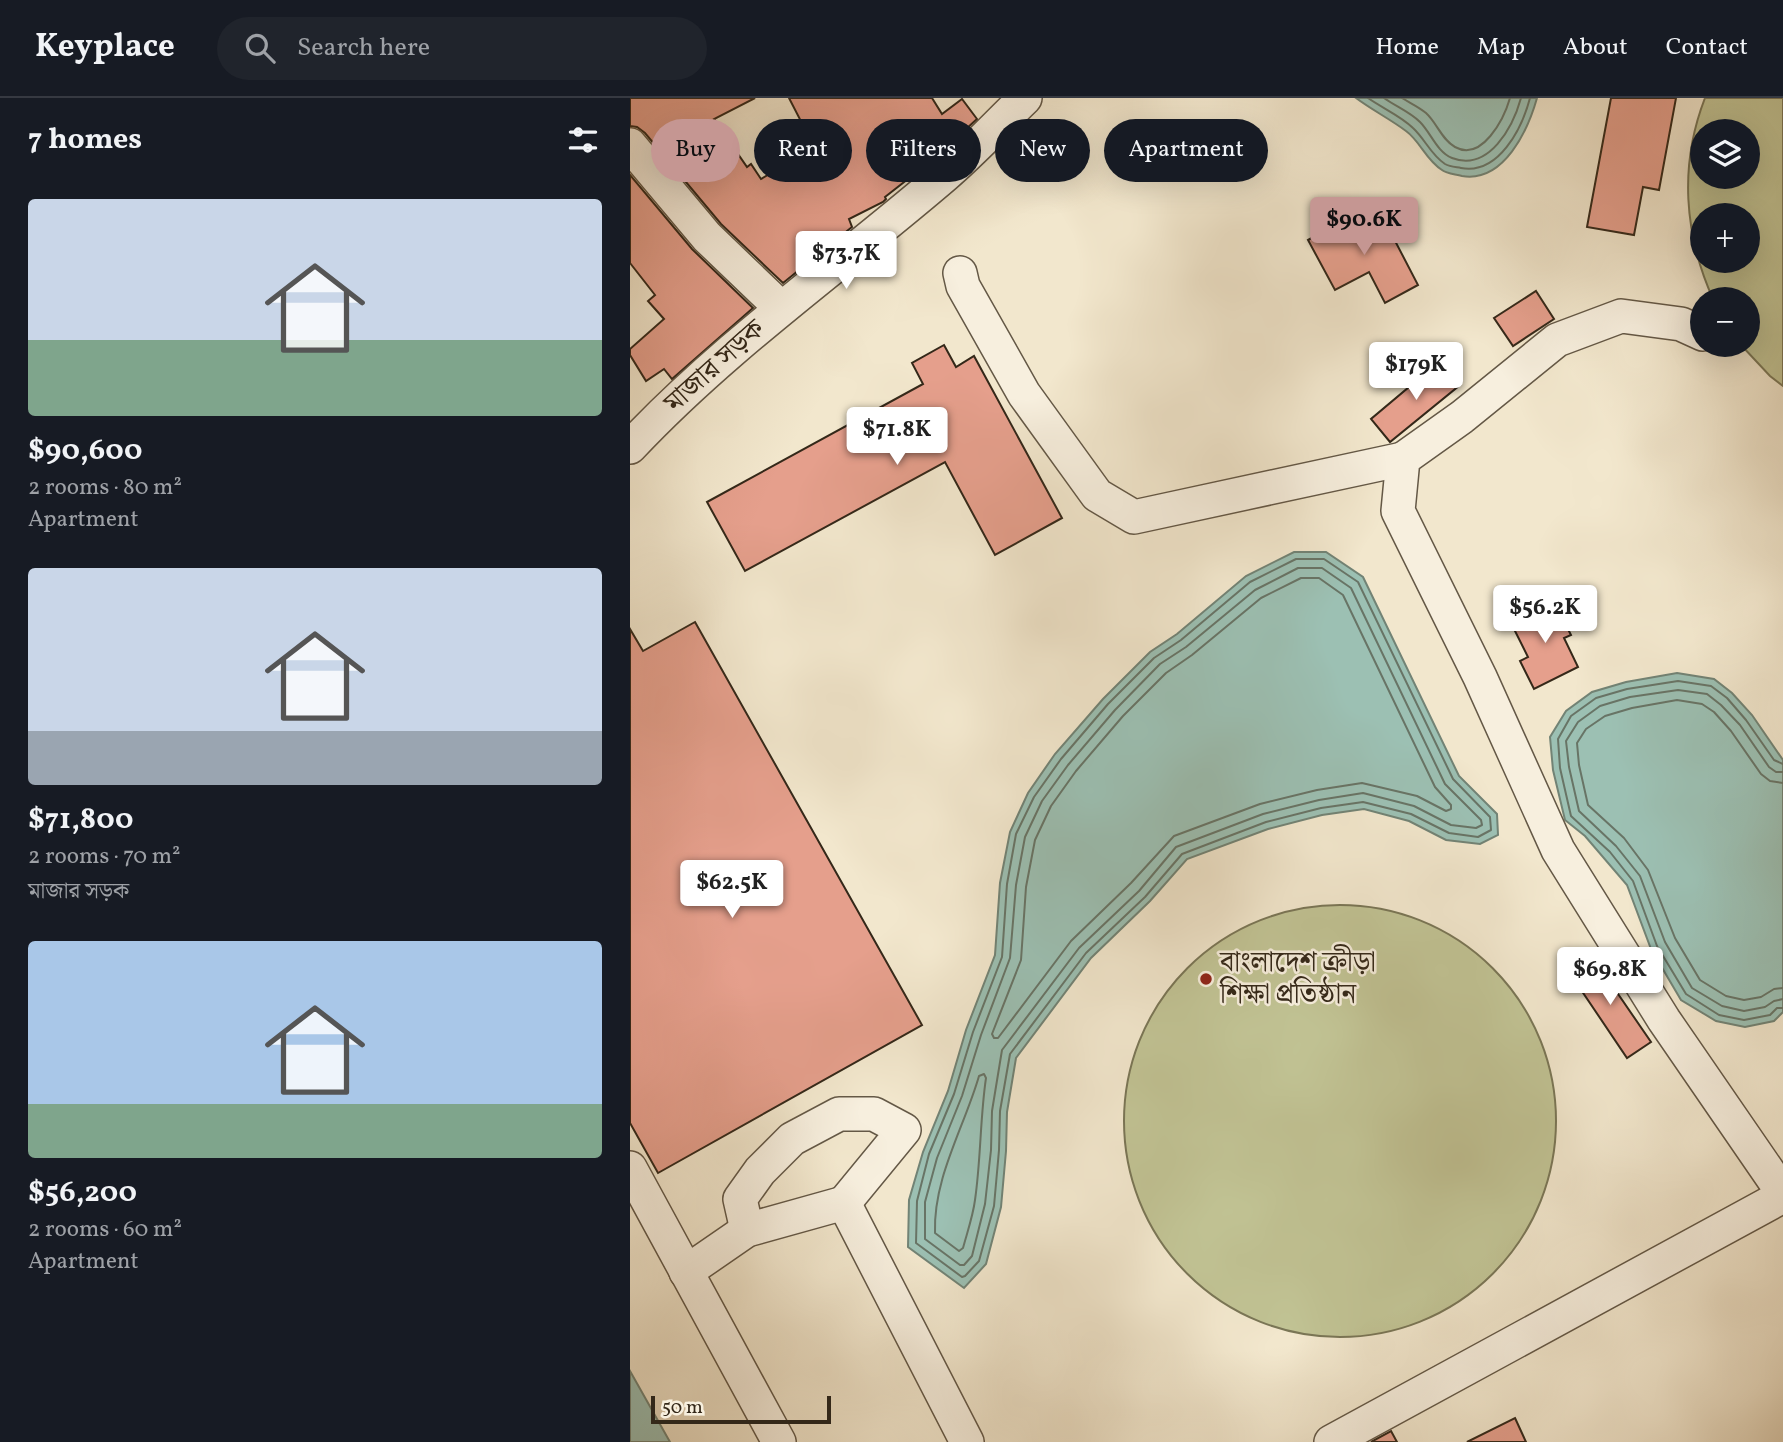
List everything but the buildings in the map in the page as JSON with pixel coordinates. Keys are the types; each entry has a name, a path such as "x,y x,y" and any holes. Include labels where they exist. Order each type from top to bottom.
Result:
{"street":[{"name":"মাজার সড়ক","path":"633,440 781,309 946,175 1024,98"},
{"path":"630,145 707,237 781,309"},
{"path":"960,273 963,286 1024,394 1097,495 1134,517 1403,458 1462,417 1557,340 1621,316 1681,324 1690,328"},
{"path":"1331,1442 1783,1195 1664,1020 1558,850 1480,677 1398,511 1403,458"},
{"path":"686,1272 747,1230 844,1203 904,1130 874,1114 839,1114 792,1139 760,1171 740,1199 747,1230"},
{"path":"630,1168 779,1442"},
{"path":"844,1203 967,1442"}],"green space":[{"path":"1705,98 1783,98 1783,386 1752,357 1760,357 1760,287 1708,287 1703,273 1760,273 1760,203 1690,203 1690,216 1688,174 1690,157 1690,189 1760,189 1760,119 1698,119"},
{"path":"1340,905 1382,910 1423,922 1477,954 1507,984 1539,1038 1551,1079 1556,1121 1551,1163 1539,1204 1507,1258 1477,1288 1423,1320 1382,1332 1340,1337 1298,1332 1257,1320 1203,1288 1173,1258 1141,1204 1129,1163 1124,1121 1129,1079 1141,1038 1173,984 1203,954 1257,922 1298,910"}],"water":[{"path":"1356,98 1537,98 1520,139 1502,163 1477,176 1462,176 1442,170 1406,131"},
{"path":"1294,552 1326,552 1363,577 1459,776 1497,814 1498,835 1480,844 1446,840 1409,821 1364,809 1322,815 1268,829 1187,859 1150,901 1091,958 1016,1058 1007,1112 1001,1207 986,1264 964,1288 908,1247 909,1200 923,1152 948,1091 966,1030 995,955 1000,883 1010,832 1028,793 1055,754 1103,699 1150,652 1177,634 1246,576"},
{"path":"1677,673 1714,679 1732,693 1752,715 1783,760 1783,1012 1774,1021 1745,1027 1716,1021 1681,1000 1651,949 1627,885 1585,836 1565,820 1553,770 1550,737 1566,711 1592,692 1626,682"},
{"path":"630,1371 670,1442 630,1442"}],"place":[{"name":"বাংলাদেশ ক্রীড়া শিক্ষা প্রতিষ্ঠান","path":"1206,979"}]}
